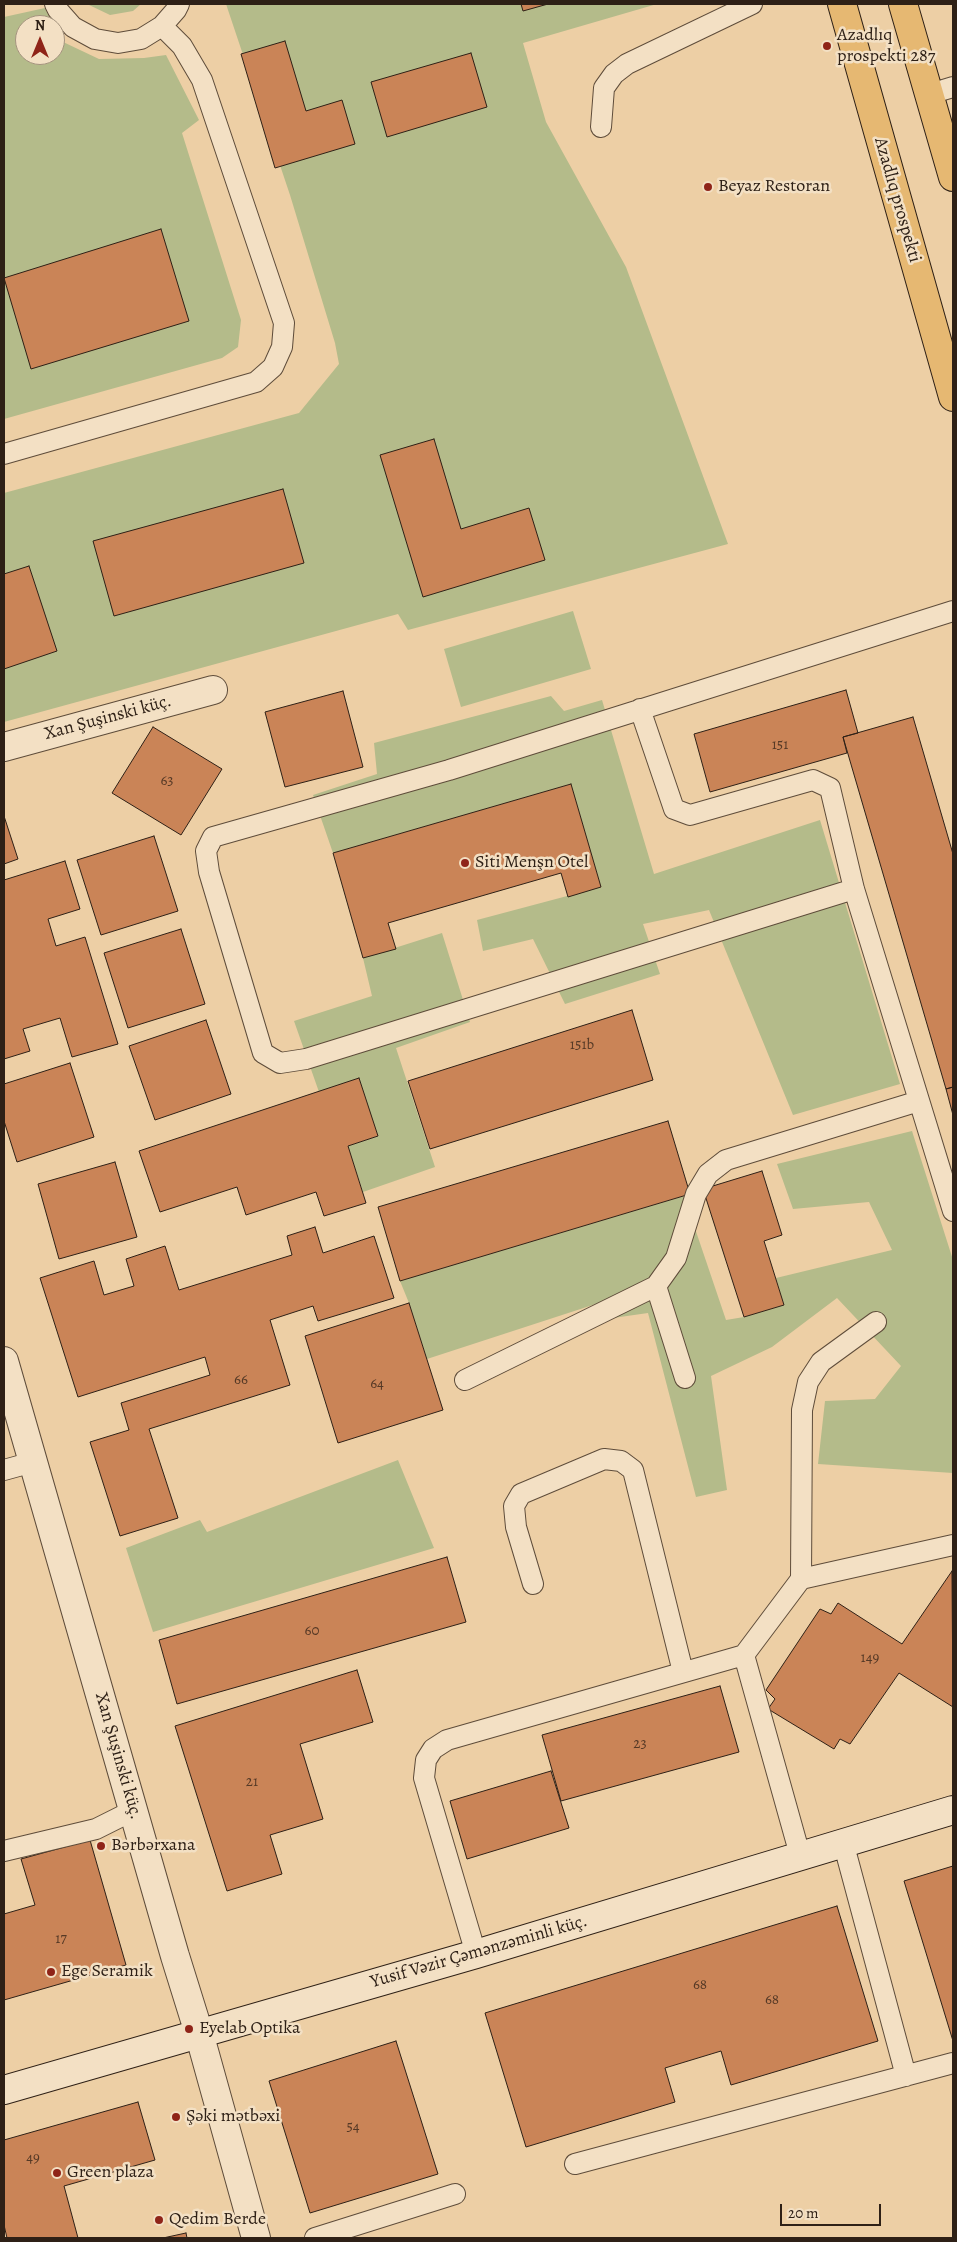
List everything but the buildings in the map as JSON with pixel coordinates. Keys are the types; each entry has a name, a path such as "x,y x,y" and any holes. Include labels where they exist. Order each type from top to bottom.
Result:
{"main road":[{"name":"Azadlıq prospekti","path":"842,4 953,396"},
{"path":"903,4 942,90 953,177"}],"street":[{"name":"Xan Şuşinski küç.","path":"4,747 212,690"},
{"name":"Xan Şuşinski küç.","path":"4,1360 175,1956 199,2033 256,2238"},
{"name":"Yusif Vəzir Çəmənzəminli küç.","path":"4,2090 476,1954 953,1810"}],"lane":[{"path":"56,4 58,10 73,27 94,39 118,43 142,38 162,26 179,4"},
{"path":"601,127 604,88 627,64 752,4"},
{"path":"4,454 256,382 273,367 282,347 284,323 202,80 182,46 162,26"},
{"path":"854,889 306,1059 280,1063 263,1053 209,872 206,851 213,837 448,770 953,611"},
{"path":"640,710 674,809 690,815 813,780 830,788 854,889 953,1212"},
{"path":"465,1380 656,1286 676,1258 696,1194 708,1174 726,1160 919,1101"},
{"path":"656,1286 685,1378"},
{"path":"476,1954 424,1778 426,1760 433,1749 447,1740 744,1655 801,1579 802,1410 808,1382 822,1362 876,1322"},
{"path":"533,1584 516,1527 514,1506 521,1494 604,1459 621,1461 633,1470 683,1672"},
{"path":"4,1470 33,1462"},
{"path":"801,1579 953,1545"},
{"path":"744,1655 800,1855"},
{"path":"4,1851 96,1829 134,1810"},
{"path":"843,1842 906,2076"},
{"path":"575,2164 953,2063"},
{"path":"315,2238 454,2194"}],"green space":[{"path":"87,4 141,4 133,11 110,15"},
{"path":"226,4 657,4 523,43 546,122 626,267 728,544 408,630 398,614 4,722 4,493 299,413 339,364 335,343 290,195"},
{"path":"45,8 48,15 15,15 15,65 65,65 65,43 99,59 144,58 166,55 199,120 182,133 241,320 238,347 222,358 4,419 4,17"},
{"path":"573,611 591,669 461,707 444,649"},
{"path":"551,696 564,711 602,700 654,874 820,820 900,1084 793,1115 709,910 643,924 660,974 565,1004 533,939 483,951 477,920 601,887 571,784 333,853 313,795 377,774 374,743"},
{"path":"442,933 470,1022 396,1048 435,1167 363,1192 348,1146 378,1136 359,1079 319,1092 294,1021 372,996 363,958"},
{"path":"912,1131 953,1260 953,1473 818,1464 825,1401 875,1399 901,1366 837,1298 772,1347 711,1376 727,1490 696,1497 648,1313 613,1318 602,1302 427,1359 400,1281 684,1196 726,1320 744,1317 784,1305 776,1278 892,1250 869,1202 793,1209 777,1164"},
{"path":"398,1460 434,1548 153,1632 126,1548 200,1520 207,1532"}],"place":[{"name":"Azadlıq prospekti 287","path":"827,46"},
{"name":"Beyaz Restoran","path":"708,187"},
{"name":"Siti Menşn Otel","path":"465,863"},
{"name":"Bərbərxana","path":"101,1846"},
{"name":"Ege Seramik","path":"51,1972"},
{"name":"Eyelab Optika","path":"189,2029"},
{"name":"Şəki mətbəxi","path":"176,2117"},
{"name":"Green plaza","path":"57,2173"},
{"name":"Qedim Berde","path":"159,2220"}]}
